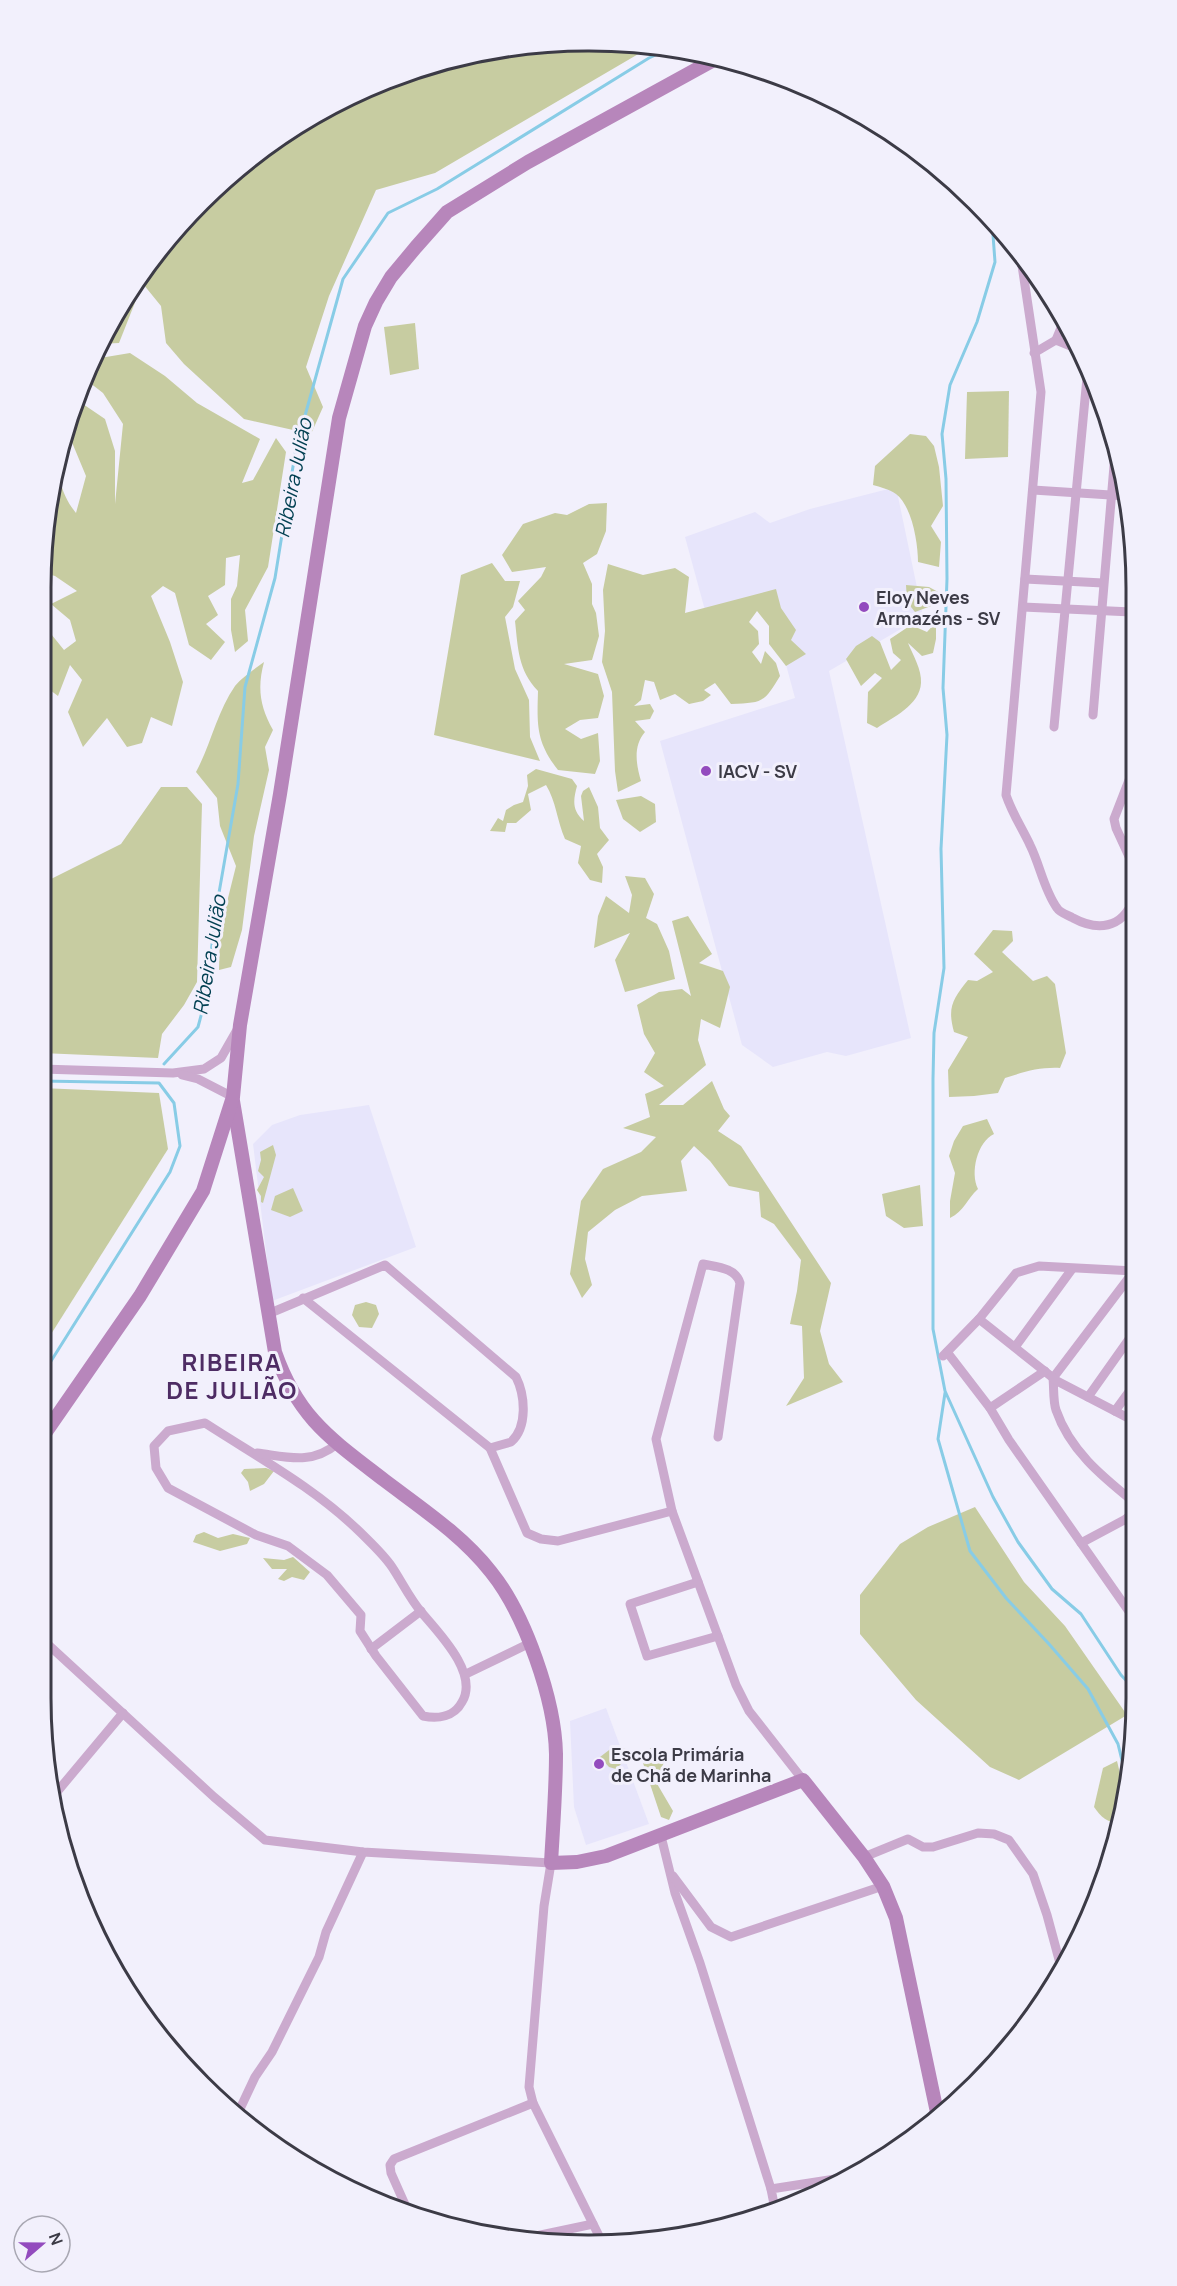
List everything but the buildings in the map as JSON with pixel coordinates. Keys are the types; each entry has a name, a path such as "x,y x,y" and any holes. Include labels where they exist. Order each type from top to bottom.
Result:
{"main road":[{"path":"51,1425 140,1296 203,1191 232,1097 240,1025 280,794 339,418 351,371 372,309 391,277 447,212 537,156 706,64"},
{"path":"232,1097 275,1352 285,1380 298,1402 325,1435 444,1526 492,1572 519,1617 530,1643 551,1717 556,1753 551,1863 577,1862 606,1856 803,1780 884,1886 896,1918 936,2108"}],"street":[{"path":"1023,272 1041,392 1006,795 1058,910 1085,924 1100,927 1114,923 1126,912"},
{"path":"1034,353 1056,340 1060,330"},
{"path":"1056,340 1068,345"},
{"path":"1054,727 1074,492 1086,386"},
{"path":"1093,716 1113,471"},
{"path":"1033,490 1118,495"},
{"path":"1025,579 1103,583"},
{"path":"1023,607 1126,612"},
{"path":"1126,786 1114,819 1126,850"},
{"path":"51,1070 173,1073 204,1069 221,1058 240,1025"},
{"path":"173,1073 198,1079 232,1097"},
{"path":"718,1437 740,1283 738,1276 733,1272 703,1264 656,1439 672,1511 736,1685 749,1711 803,1780"},
{"path":"268,1314 385,1265 516,1377 520,1385 523,1421 515,1439 490,1448"},
{"path":"1126,1271 1039,1266 1016,1273 979,1319 945,1354 990,1407 1008,1440 1126,1607"},
{"path":"1015,1347 1072,1269"},
{"path":"990,1407 1049,1374 1126,1281"},
{"path":"303,1298 490,1448 527,1533 541,1539 558,1541 672,1511"},
{"path":"979,1319 1049,1374 1126,1417"},
{"path":"1088,1397 1126,1343"},
{"path":"1049,1374 1056,1409 1071,1442 1097,1472 1126,1496"},
{"path":"1115,1411 1126,1396"},
{"path":"205,1423 251,1453 293,1476 361,1533 391,1566 421,1611 442,1635 466,1674 467,1694 458,1710 437,1719 423,1716 371,1649 360,1631 360,1615 327,1575 288,1546 256,1535 168,1488 156,1468 154,1446 168,1431 205,1423"},
{"path":"251,1453 309,1458 326,1453 337,1444"},
{"path":"1081,1543 1126,1519"},
{"path":"698,1582 630,1604 647,1656 717,1636"},
{"path":"371,1649 421,1611"},
{"path":"466,1674 530,1643"},
{"path":"51,1648 214,1797 265,1840 363,1852 551,1863 544,1906 530,2087 533,2103 598,2235"},
{"path":"59,1789 123,1713"},
{"path":"864,1857 908,1839 923,1847 933,1847 978,1833 994,1834 1009,1840 1033,1874 1047,1915 1058,1959"},
{"path":"661,1836 675,1893 700,1963 773,2201"},
{"path":"241,2107 255,2077 272,2052 319,1958 326,1932 363,1852"},
{"path":"670,1872 711,1927 731,1937 884,1886"},
{"path":"404,2202 391,2173 390,2165 394,2159 533,2103"},
{"path":"771,2189 824,2181"},
{"path":"548,2233 593,2224"}],"shaded area":[{"path":"896,487 923,616 829,671 911,1038 846,1056 827,1052 773,1067 742,1045 660,741 795,698 768,598 706,614 685,537 755,512 770,523 810,509"},
{"path":"369,1105 416,1247 272,1301 253,1144 272,1125 300,1115"},
{"name":"Escola Primária de Chã de Marinha","path":"606,1708 649,1824 586,1845 574,1807 570,1721"}],"green space":[{"path":"553,52 639,54 435,173 376,190 329,296 306,367 323,407 311,434 244,419 184,364 166,343 161,306 145,286 162,261 208,208 261,162 320,123 351,106 416,80 484,61"},
{"path":"136,300 136,300 119,343 110,343"},
{"path":"415,323 419,369 390,375 384,327"},
{"path":"130,353 165,376 197,403 260,439 242,483 253,480 276,438 286,452 268,567 245,610 248,641 235,652 231,630 231,599 237,586 240,555 226,558 225,585 208,596 218,615 206,624 225,642 211,660 189,645 175,593 163,586 151,596 183,682 172,726 151,717 142,743 127,747 107,718 83,747 68,712 82,680 70,665 58,696 51,691 51,634 64,650 76,641 70,620 51,604 77,591 51,575 52,553 61,483 67,500 76,513 86,476 72,441 84,405 105,419 115,451 115,504 123,424 103,393 92,384 103,357"},
{"path":"1009,391 1008,457 965,459 967,392"},
{"path":"910,434 926,436 934,446 939,467 943,506 931,526 941,542 939,567 918,562 915,535 910,516 902,500 887,489 873,485 875,466"},
{"path":"607,503 606,531 597,554 583,563 592,584 592,604 596,613 599,636 592,660 564,664 598,674 604,696 598,718 580,720 565,729 581,739 598,733 600,761 595,774 558,770 545,751 539,733 538,691 523,667 518,649 515,621 525,610 518,601 541,577 546,567 512,572 502,555 523,524 555,513 567,515 589,504"},
{"path":"492,563 505,581 520,581 513,607 505,617 515,669 529,700 530,737 540,761 434,735 461,575"},
{"path":"608,564 643,575 675,568 689,577 685,613 776,589 781,608 796,630 791,640 806,654 786,666 769,644 769,626 757,611 749,622 758,631 759,644 752,652 761,664 765,651 776,663 780,676 770,692 761,700 731,704 715,683 704,690 711,695 703,701 689,704 675,694 660,700 654,682 645,680 641,700 634,706 650,704 654,711 650,719 635,721 645,732 637,749 641,781 618,792 612,692 602,662 605,631 603,590"},
{"path":"906,585 929,587 940,593 939,603 915,612 907,602"},
{"path":"936,622 933,653 922,656 908,643 921,678 916,698 904,710 877,728 867,723 868,692 882,678 875,673 861,686 846,659 856,646 872,636 880,642 891,670 901,660 893,653 890,639 911,625 927,632"},
{"path":"264,662 261,697 273,730 265,747 269,770 254,836 242,930 231,967 219,970 220,930 236,866 220,826 217,798 196,772 235,686"},
{"path":"536,769 572,779 577,786 575,809 584,821 581,796 583,791 589,787 598,807 600,828 609,840 597,854 603,867 602,883 590,880 578,863 581,846 565,839 546,785 528,794 531,810 516,823 507,823 505,832 490,831 498,818 503,821 506,810 523,802 528,786 527,775"},
{"path":"161,787 187,787 202,804 197,982 184,1005 162,1034 158,1058 51,1053 51,879 121,844"},
{"path":"641,796 655,804 656,822 640,832 623,819 616,800"},
{"path":"625,876 645,878 654,894 646,918 657,924 669,951 675,979 625,992 615,960 630,933 594,948 598,916 606,896 629,913 632,895"},
{"path":"688,916 712,954 699,963 723,971 730,987 720,1028 701,1019 698,1040 706,1065 659,1105 683,1105 712,1081 724,1109 730,1116 718,1131 741,1146 831,1283 820,1331 829,1364 843,1382 786,1406 804,1378 802,1326 790,1324 801,1260 774,1224 761,1217 759,1192 729,1186 710,1161 694,1146 681,1161 687,1191 642,1196 615,1210 588,1232 585,1259 592,1285 582,1298 570,1274 581,1201 603,1169 641,1152 656,1137 623,1128 650,1117 645,1094 664,1086 644,1072 655,1053 644,1034 637,1005 659,992 682,989 691,996 672,921"},
{"path":"993,930 1012,931 1013,941 1002,952 1033,981 1047,976 1055,984 1066,1053 1060,1068 1032,1070 1005,1078 998,1093 949,1097 948,1070 968,1037 954,1032 951,1010 958,993 968,980 977,981 993,972 974,954"},
{"path":"51,1088 159,1093 168,1149 51,1334"},
{"path":"987,1119 994,1134 988,1138 979,1151 975,1167 978,1189 959,1212 950,1218 950,1201 955,1173 949,1156 954,1141 963,1126"},
{"path":"273,1145 276,1155 263,1203 257,1190 264,1177 258,1171 261,1160 260,1152"},
{"path":"920,1185 923,1226 904,1228 886,1216 882,1194"},
{"path":"293,1188 303,1211 290,1217 271,1210 275,1196"},
{"path":"366,1302 376,1305 379,1314 372,1328 359,1327 352,1315 355,1305"},
{"path":"266,1468 274,1471 264,1484 250,1491 248,1482 241,1473 244,1469"},
{"path":"975,1507 1024,1582 1065,1626 1125,1716 1019,1780 990,1767 916,1700 860,1634 860,1595 900,1544 928,1527"},
{"path":"204,1532 218,1538 233,1534 250,1538 247,1544 220,1551 193,1542 196,1535"},
{"path":"293,1557 310,1572 304,1580 292,1577 284,1581 278,1579 287,1569 272,1569 263,1558 284,1560"},
{"path":"613,1747 627,1749 628,1757 616,1769 609,1767 600,1757"},
{"path":"651,1748 667,1755 656,1782 673,1811 669,1820 661,1817 643,1763 645,1752"},
{"path":"1117,1761 1120,1774 1111,1822 1099,1814 1094,1807 1103,1768"}],"waterway":[{"name":"Ribeira Julião","path":"164,1064 198,1027 206,997 216,910 238,784 245,687 275,578 296,448 343,279 388,213 437,189 654,55"},
{"path":"993,234 995,262 977,322 950,385 942,434 946,479 947,579 943,688 947,735 941,849 944,968 934,1033 933,1329 945,1391 993,1497 1018,1542 1052,1589 1081,1614 1126,1680"},
{"name":"Ribeira Julião","path":"51,1081 159,1083 174,1103 180,1146 170,1172 51,1361"},
{"path":"945,1393 938,1439 970,1551 1006,1598 1088,1689 1118,1744 1122,1760"}],"place":[{"name":"Eloy Neves Armazéns - SV","path":"864,607"},
{"name":"IACV - SV","path":"706,771"},
{"name":"Escola Primária de Chã de Marinha","path":"599,1764"}],"district":[{"name":"RIBEIRA DE JULIÃO","path":"232,1375"}]}
